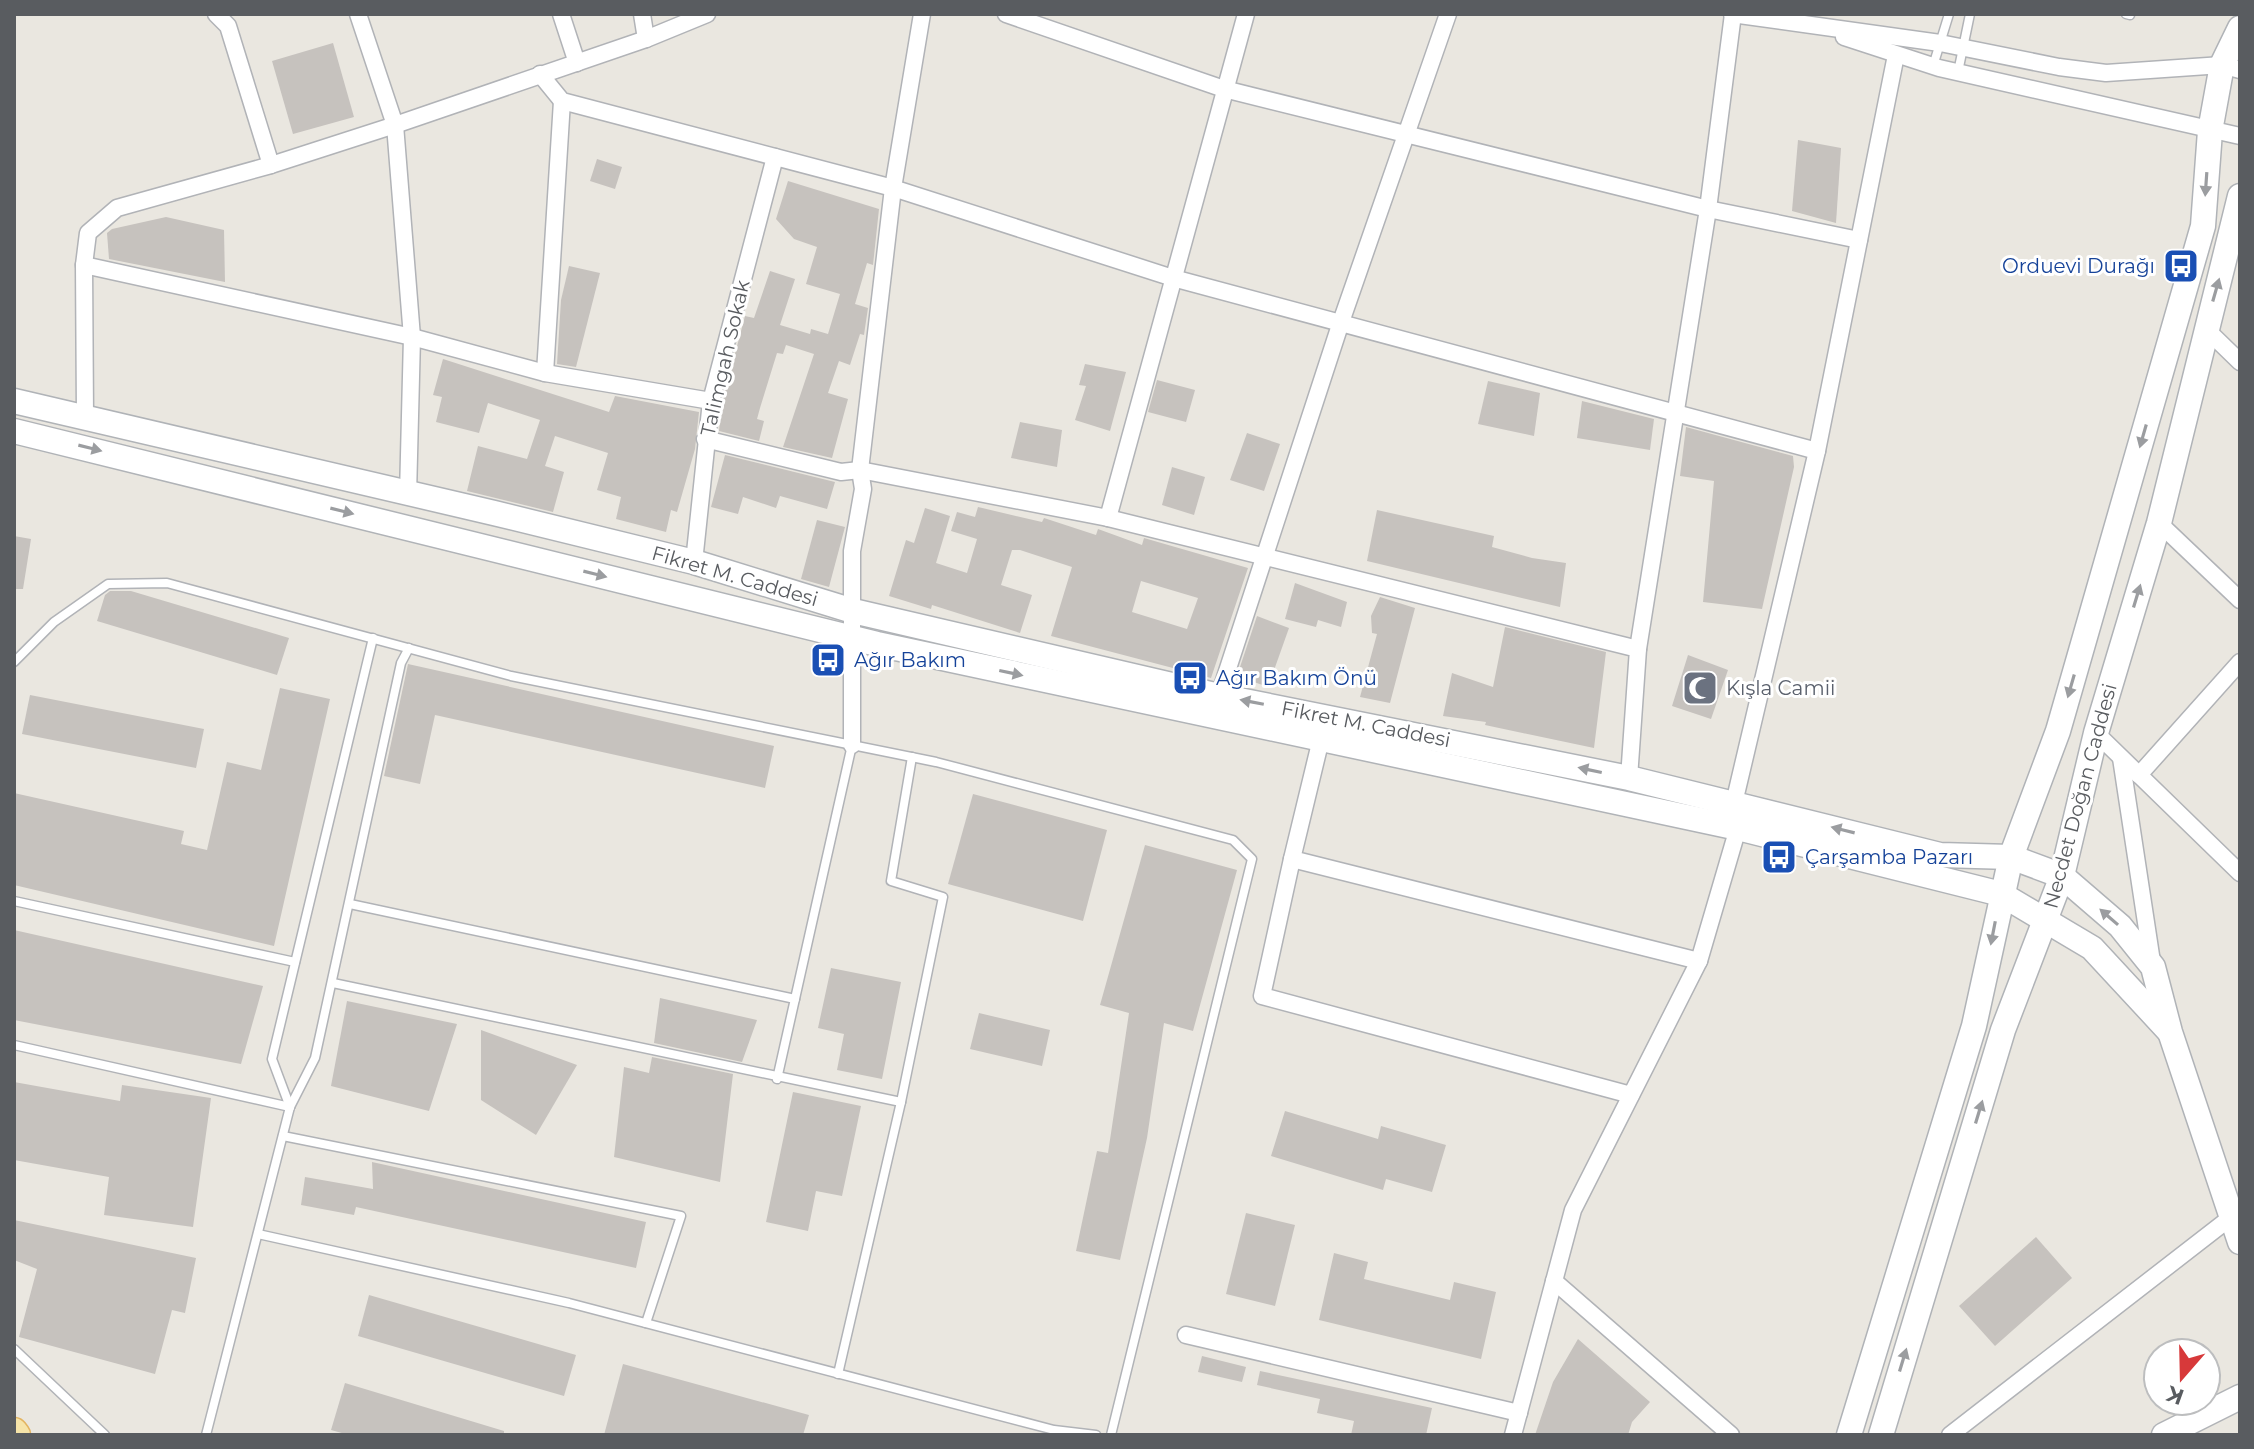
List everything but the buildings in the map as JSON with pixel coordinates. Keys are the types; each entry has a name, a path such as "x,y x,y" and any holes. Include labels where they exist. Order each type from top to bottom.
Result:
{"main road":[{"path":"1849,1435 1974,1026 2011,857 2058,731 2203,226 2210,131 2231,68 2240,28"},
{"name":"Necdet Doğan Caddesi","path":"1881,1435 2003,1030 2062,876 2096,733 2159,523 2205,328 2236,237 2240,196"},
{"name":"Fikret M. Caddesi","path":"14,401 694,562 853,611 1219,696 1629,778 1940,855 2011,857 2062,876 2120,926 2153,967 2170,1032 2235,1214 2240,1242"},
{"path":"14,431 853,638 1738,828 2001,894 2092,948 2170,1032"},
{"path":"2164,1435 2240,1397"}],"street":[{"path":"216,14 228,26 271,165"},
{"path":"358,14 395,125 412,337 408,495"},
{"path":"561,14 577,63"},
{"path":"642,14 646,39"},
{"path":"85,417 84,265 88,233 117,208 271,165 395,125 646,39 707,14"},
{"path":"852,745 852,551 863,489 860,470 893,188 922,14"},
{"path":"1006,14 1224,89 1708,209 1859,240"},
{"path":"1108,518 1246,14"},
{"path":"1219,696 1341,322 1448,14"},
{"path":"1629,778 1638,649 1708,209 1733,14 1940,43 2106,73 2231,68"},
{"path":"1808,24 1933,66 2240,136"},
{"path":"1734,803 1817,451 1896,55"},
{"path":"540,74 562,101 893,188 1173,278 1675,416 1817,451"},
{"path":"545,373 562,101"},
{"name":"Talimgah Sokak","path":"694,562 711,401 775,157"},
{"path":"84,265 412,337 545,373 711,401"},
{"path":"2205,328 2240,362"},
{"path":"705,439 841,472 860,470 1108,518 1638,649"},
{"path":"2159,523 2240,600"},
{"path":"2139,775 2240,662"},
{"path":"2096,733 2240,873"},
{"path":"1321,739 1262,996 1631,1095"},
{"path":"2121,758 2153,967"},
{"path":"1513,1435 1573,1210 1699,961 1738,828"},
{"path":"1292,859 1699,961"},
{"path":"1950,1435 2235,1214"},
{"path":"1554,1281 1731,1435"},
{"path":"1186,1335 1519,1413"}],"lane":[{"path":"1933,66 1949,14"},
{"path":"1958,72 1970,14"},
{"path":"14,662 54,622 108,584 167,583 511,676 912,757 1233,840 1252,859 1111,1435"},
{"path":"290,1107 272,1059 373,638"},
{"path":"206,1435 290,1107 315,1058 401,663 409,648"},
{"path":"777,1079 852,745"},
{"path":"838,1374 901,1102 943,897 891,881 912,757"},
{"path":"14,901 295,962"},
{"path":"350,904 795,999"},
{"path":"333,983 777,1079 901,1102"},
{"path":"14,1045 290,1107"},
{"path":"283,1136 681,1216 646,1323"},
{"path":"258,1234 646,1323 1054,1430 1096,1435"},
{"path":"14,1349 105,1435"}],"place":[{"name":"Orduevi Durağı","path":"2181,266"},
{"name":"Ağır Bakım","path":"828,660"},
{"name":"Ağır Bakım Önü","path":"1190,678"},
{"name":"Kışla Camii","path":"1700,688"},
{"name":"Çarşamba Pazarı","path":"1779,857"}]}
